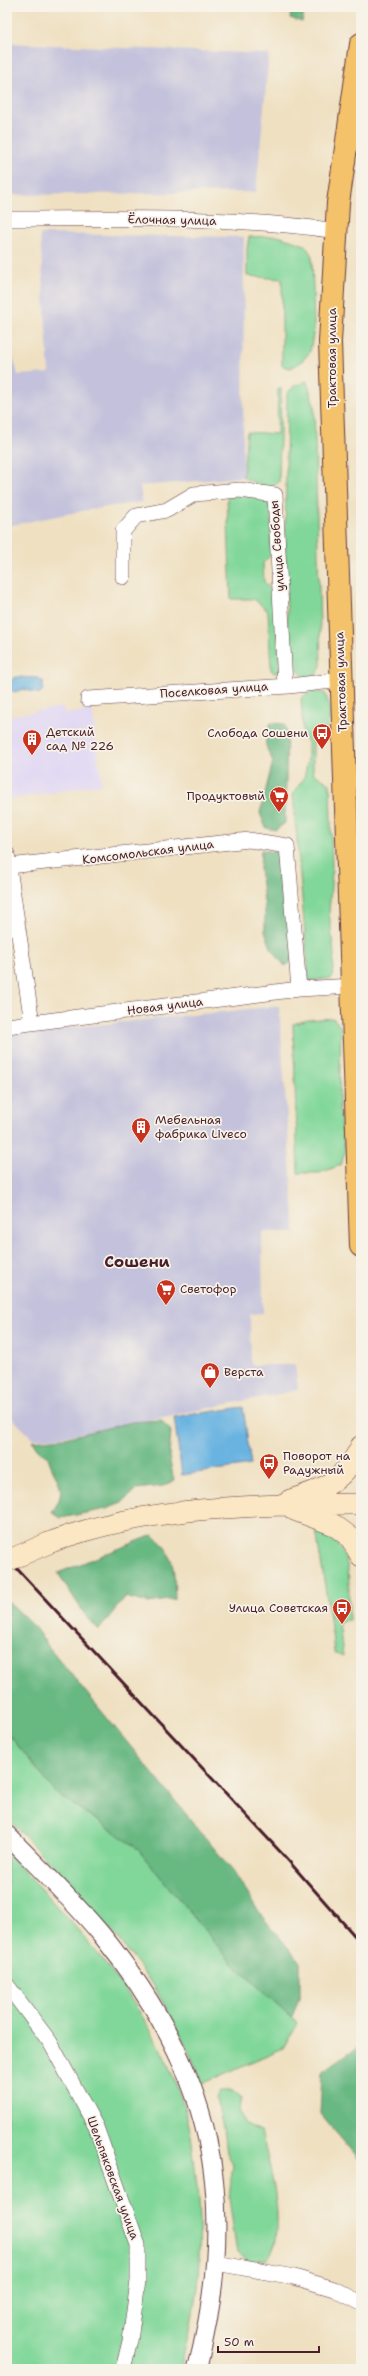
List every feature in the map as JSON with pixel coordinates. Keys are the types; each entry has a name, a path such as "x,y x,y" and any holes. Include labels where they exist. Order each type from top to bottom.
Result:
{"main road":[{"name":"Трактовая улица","path":"361,44 349,118 336,231 330,342 341,680 355,973 361,1246"},
{"path":"270,1505 298,1497 337,1480 348,1469 361,1446"},
{"path":"7,1561 51,1542 86,1531 173,1513 270,1505 361,1504"},
{"path":"270,1505 301,1511 334,1525 350,1538 361,1556"}],"street":[{"name":"Ёлочная улица","path":"7,219 237,221 285,224 336,231"},
{"name":"улица Свободы","path":"123,577 123,531 136,516 167,510 194,494 240,490 275,495 285,685"},
{"name":"Поселковая улица","path":"88,699 341,680"},
{"name":"Комсомольская улица","path":"8,860 249,840 265,841 286,846 299,989"},
{"path":"8,860 13,932 32,1023"},
{"name":"Новая улица","path":"7,1026 299,989 355,973"},
{"path":"7,1834 100,1933 129,1971 156,2013 182,2060 203,2116 210,2146 218,2230 216,2263 208,2322 197,2369"},
{"name":"Шельпяковская улица","path":"7,1985 50,2042 96,2127 138,2245 138,2281 130,2341 123,2369"},
{"path":"216,2263 294,2277 334,2289 361,2303"}],"shaded area":[{"path":"7,43 269,54 256,192 7,195"},
{"path":"40,234 244,237 243,477 140,486 142,502 87,510 7,526 7,333 18,375 49,373"},
{"path":"63,707 65,714 92,710 102,784 7,800 7,716"},
{"path":"279,1006 295,1232 262,1232 263,1313 250,1314 251,1365 295,1365 298,1390 62,1437 33,1439 7,1413 7,1034"}],"green space":[{"path":"292,7 305,7 302,22 290,18"},
{"path":"278,236 305,245 312,256 314,328 310,352 301,362 291,368 282,366 282,279 247,276 247,248 249,237"},
{"path":"307,381 314,405 321,666 316,675 303,677 293,662 288,635 285,556 287,394 294,386"},
{"path":"278,388 281,388 279,482 269,490 243,477 247,432 277,434"},
{"path":"227,496 264,496 271,508 271,555 263,563 264,582 273,592 280,672 274,673 271,670 268,611 254,599 231,599"},
{"path":"310,692 325,693 330,714 327,727 319,738 313,743 313,773 330,784 332,872 329,913 334,954 332,978 309,981 293,793 304,778 308,759 308,743 303,733 301,698"},
{"path":"271,723 284,724 287,732 285,823 276,830 266,828 260,813 273,761 266,746 266,738"},
{"path":"261,850 282,853 286,872 283,899 291,915 296,959 285,966 272,950 265,931 265,909 260,869"},
{"path":"333,1018 341,1027 339,1109 345,1152 341,1165 319,1173 298,1173 293,1024 308,1020"},
{"path":"161,1420 171,1431 169,1456 174,1481 163,1486 136,1489 122,1503 106,1509 61,1518 52,1512 60,1496 59,1484 48,1457 40,1452 32,1441 65,1438 132,1422"},
{"path":"316,1530 329,1537 339,1546 348,1567 349,1620 339,1621 343,1656 334,1652"},
{"path":"153,1535 161,1542 170,1556 174,1571 175,1599 148,1603 125,1597 99,1630 85,1615 58,1573"},
{"path":"7,1600 33,1625 48,1646 236,1875 260,1914 300,1962 300,1995 292,2018 230,1961 135,1846 56,1793 7,1732"},
{"path":"7,1732 56,1793 135,1846 230,1961 298,2023 283,2048 203,2083 166,2008 139,1966 92,1909 7,1818"},
{"path":"7,1854 85,1938 131,1999 151,2031 168,2065 182,2101 188,2122 194,2154 198,2201 199,2244 197,2287 194,2310 180,2369 7,2369"},
{"path":"357,2047 361,2050 361,2162 320,2114 322,2072"},
{"path":"220,2091 232,2091 241,2098 239,2110 244,2123 261,2131 271,2170 277,2212 276,2239 268,2259 248,2261 237,2253 229,2198 233,2164 227,2153 225,2136 216,2098"}],"water":[{"path":"15,677 38,678 43,681 43,689 40,694 23,689 15,692 11,690 9,686 10,681"},
{"path":"243,1407 251,1465 182,1475 174,1417"}],"railway":[{"path":"7,1558 286,1858 361,1943"}],"place":[{"name":"Слобода Сошени","path":"322,750"},
{"name":"Детский сад № 226","path":"32,756"},
{"name":"Продуктовый","path":"279,813"},
{"name":"Мебельная фабрика Liveco","path":"141,1144"},
{"name":"Светофор","path":"166,1306"},
{"name":"Верста","path":"210,1389"},
{"name":"Поворот на Радужный","path":"269,1480"},
{"name":"Улица Советская","path":"342,1625"}],"district":[{"name":"Сошени","path":"137,1261"}]}
